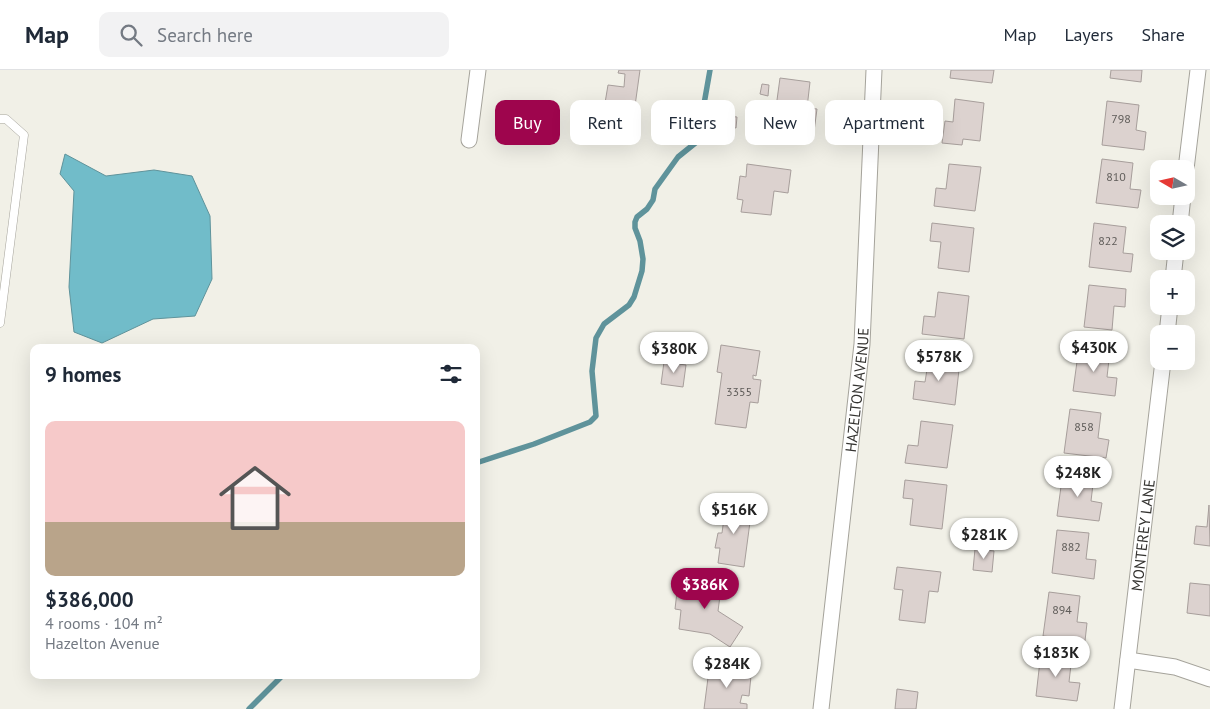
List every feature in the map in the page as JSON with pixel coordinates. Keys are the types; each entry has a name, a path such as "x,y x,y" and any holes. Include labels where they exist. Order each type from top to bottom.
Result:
{"street":[{"path":"469,140 478,70"},
{"name":"HAZELTON AVENUE","path":"821,709 862,344 874,70"},
{"path":"1187,160 1198,70"},
{"name":"MONTEREY LANE","path":"1122,709 1162,370"},
{"path":"1128,660 1175,667 1210,679"}],"lane":[{"path":"0,118 6,119 24,135 0,323"}],"water":[{"path":"65,154 106,176 154,170 192,176 210,216 212,279 195,316 153,319 102,343 74,332 69,287 74,191 60,174"}],"building":[{"path":"619,70 640,70 636,100 606,100 608,85 624,87 625,74 618,73"},
{"path":"951,70 994,70 992,83 950,78"},
{"path":"1111,70 1142,70 1141,82 1110,78"},
{"path":"780,78 810,82 808,100 777,100"},
{"path":"762,84 769,85 768,96 760,94"},
{"path":"955,99 984,103 980,141 963,139 962,145 943,143 945,121 953,122"},
{"path":"1107,101 1139,105 1136,130 1146,132 1144,150 1102,145"},
{"path":"735,117 737,117 735,128"},
{"path":"1102,159 1133,163 1130,189 1141,190 1138,208 1096,203"},
{"path":"747,164 791,170 788,193 774,191 771,215 741,212 743,200 737,199 740,176 746,177"},
{"path":"949,164 981,167 975,211 934,206 936,188 946,189"},
{"path":"932,223 974,228 969,272 938,268 941,242 930,241"},
{"path":"1094,223 1126,227 1123,253 1133,254 1131,272 1089,267"},
{"path":"1089,285 1126,289 1125,307 1114,306 1112,330 1084,327"},
{"path":"938,292 969,296 964,339 922,334 924,316 935,317"},
{"path":"721,345 760,351 756,376 753,375 753,379 761,380 758,403 750,402 746,428 715,424 722,373 717,372"},
{"path":"1079,347 1110,351 1107,377 1117,378 1115,396 1073,391"},
{"path":"929,357 960,361 955,405 913,399 915,381 925,382"},
{"path":"664,362 686,365 683,387 661,384"},
{"path":"1070,409 1101,413 1098,438 1109,440 1106,458 1064,453"},
{"path":"921,421 953,425 947,468 905,463 908,445 918,446"},
{"path":"1063,472 1094,476 1091,501 1102,503 1099,521 1057,516"},
{"path":"905,480 947,485 942,529 910,525 913,499 903,498"},
{"path":"726,503 752,507 744,567 718,563 720,548 715,548 718,533 722,533"},
{"path":"1209,505 1210,546 1194,544 1196,526 1207,527"},
{"path":"1057,530 1089,533 1086,559 1096,560 1094,579 1052,573"},
{"path":"975,549 994,551 992,572 973,570"},
{"path":"897,567 941,572 938,592 929,591 925,623 899,620 903,590 894,589"},
{"path":"686,576 722,581 718,611 743,627 730,647 710,634 679,629 681,610 675,609 677,592 684,593"},
{"path":"1190,583 1210,585 1210,616 1187,613"},
{"path":"1049,592 1080,596 1077,622 1087,623 1085,641 1043,636"},
{"path":"1041,652 1072,656 1069,682 1080,683 1077,701 1036,696"},
{"path":"723,663 739,665 738,674 751,676 749,696 742,695 740,703 747,704 747,709 704,709 709,670 722,672"},
{"path":"897,689 918,692 916,709 895,709"}],"waterway":[{"path":"480,462 534,444 590,422 596,416 592,371 596,338 604,324 629,305 634,297 642,271 643,259 640,241 635,228 637,217 647,209 653,200 655,189 678,157 704,136 706,131 704,104 710,70"},
{"path":"249,709 279,679"}]}
